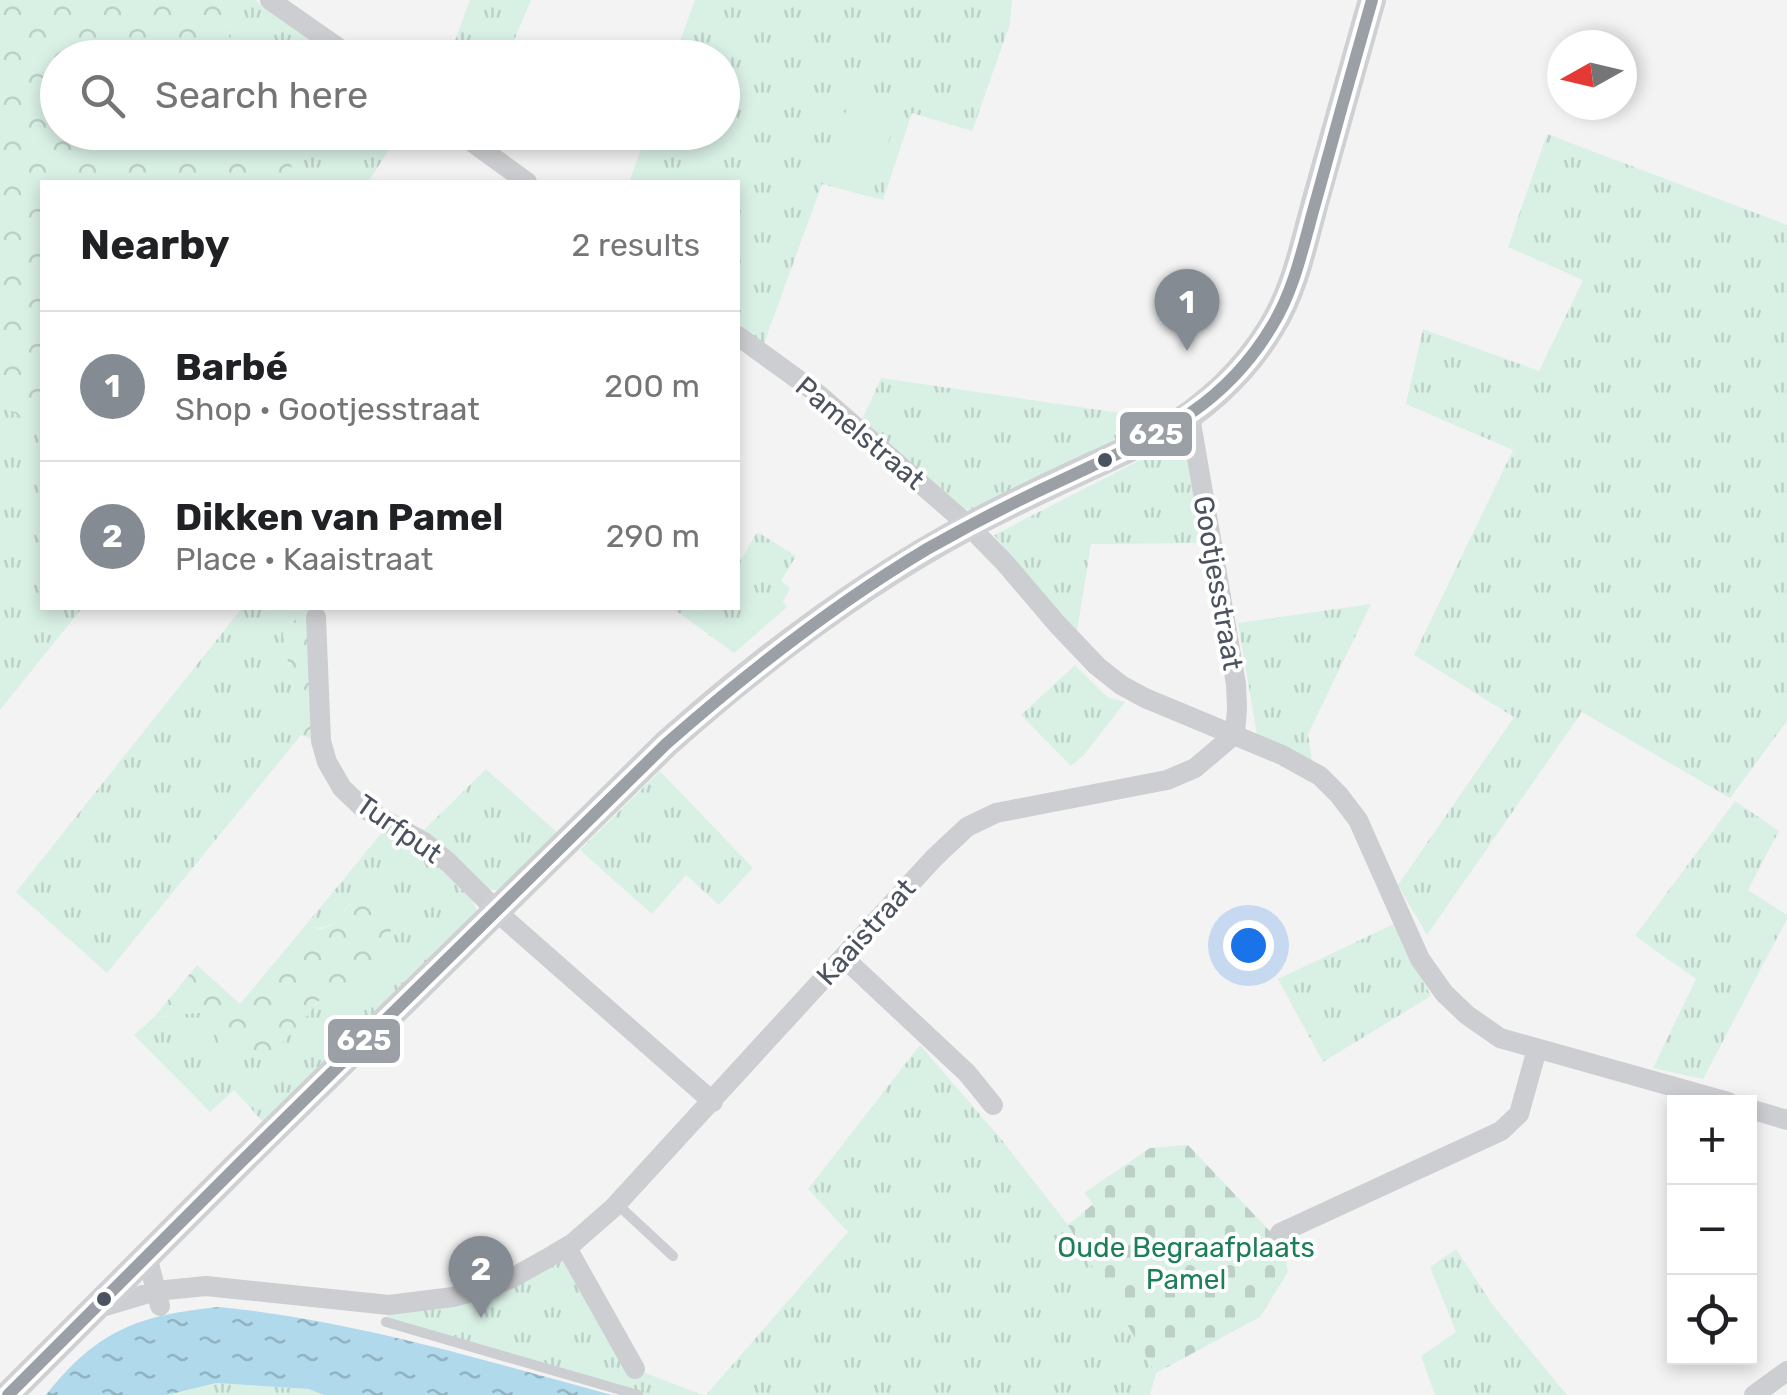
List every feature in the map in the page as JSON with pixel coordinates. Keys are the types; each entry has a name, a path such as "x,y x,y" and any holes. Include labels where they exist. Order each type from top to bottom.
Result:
{"main road":[{"path":"8,1395 666,744 727,690 876,580 1190,417 1242,369 1272,326 1295,275 1372,0"}],"street":[{"path":"270,0 327,40"},
{"path":"483,150 524,180"},
{"name":"Pamelstraat","path":"740,337 818,394 974,530 1057,624 1121,686 1282,755 1320,776 1358,820 1420,959 1444,993 1468,1015 1500,1038 1703,1095"},
{"name":"Gootjesstraat","path":"1190,417 1236,684 1235,734"},
{"name":"Turfput","path":"316,616 321,741 327,762 342,788 363,808 424,842 712,1102"},
{"name":"Kaaistraat","path":"92,1310 206,1286 389,1305 419,1303 480,1290 512,1278 567,1248 616,1204 934,858 967,827 996,814 1167,780 1195,768 1235,734"},
{"path":"843,957 967,1073 993,1105"},
{"path":"1280,1233 1501,1131 1520,1114 1537,1049"},
{"path":"1757,1111 1787,1120"},
{"path":"567,1248 635,1369"},
{"path":"147,1256 158,1299"},
{"path":"1754,1395 1787,1370"}],"lane":[{"path":"616,1204 673,1256"},
{"path":"386,1322 638,1395"}],"green space":[{"path":"0,0 221,0 229,36 237,40 40,40 40,150 288,150 295,180 40,180 40,434 0,401"},
{"path":"221,0 255,0 315,40 237,40 229,36"},
{"path":"470,0 531,0 514,40 455,40"},
{"path":"695,0 1012,0 1010,24 972,131 912,113 883,200 822,184 762,349 740,332 740,180 630,180 641,150 740,150 740,40 680,40"},
{"path":"852,94 899,109 871,197 822,183"},
{"path":"1547,134 1787,225 1787,721 1730,798 1582,712 1427,935 1398,885 1514,717 1414,655 1513,450 1406,404 1423,329 1539,371 1583,280 1508,247"},
{"path":"288,150 389,150 369,180 295,180"},
{"path":"881,378 1168,420 975,511 965,509 862,420"},
{"path":"0,401 40,434 40,610 80,610 0,710"},
{"path":"1174,449 1188,456 1201,543 1091,544 1076,637 994,535 1158,451"},
{"path":"757,532 796,556 781,581 790,588 783,602 787,607 734,653 675,610 740,610 742,558"},
{"path":"1371,604 1308,734 1312,760 1257,735 1238,623"},
{"path":"240,610 303,610 283,634 301,735 107,973 16,892"},
{"path":"303,610 309,610 315,740 301,735 283,634"},
{"path":"1075,665 1107,697 1125,702 1071,766 1021,715"},
{"path":"486,769 560,835 498,890 490,890 421,833"},
{"path":"660,771 753,868 719,905 686,875 652,914 580,850"},
{"path":"1735,801 1779,831 1748,890 1787,915 1787,919 1703,1079 1653,1068 1696,979 1635,936"},
{"path":"384,830 454,878 474,903 478,916 265,1124 234,1090 210,1112 134,1035 155,1016 203,1013 212,1023 219,1042 302,1020 327,996 352,902 327,926 305,926"},
{"path":"369,895 391,900 395,914 380,972 363,992 328,996 317,1002 271,1055 247,1058 228,1049 219,1042 212,1023 203,1013 155,1016 197,965 240,1004 305,926 330,926 353,902"},
{"path":"1394,924 1431,996 1323,1062 1278,979"},
{"path":"920,1045 1068,1225 1156,1373 1150,1395 706,1395 848,1232 808,1189"},
{"name":"Oude Begraafplaats Pamel","path":"1188,1145 1280,1242 1288,1272 1260,1317 1156,1373 1068,1225 1093,1204 1084,1193 1150,1148"},
{"path":"567,1248 635,1369 703,1395 639,1395 387,1318 388,1313 486,1297"},
{"path":"1456,1249 1492,1304 1567,1395 1435,1395 1421,1356 1456,1332 1430,1267"},
{"path":"216,1383 309,1389 324,1395 167,1395"}],"water":[{"path":"219,1307 368,1331 612,1395 324,1395 309,1389 216,1383 167,1395 46,1395 83,1355 122,1330 165,1315"}],"transit line":[{"name":"625","path":"8,1395 666,744 728,691 825,616 927,549 1153,436 1229,381 1272,326 1293,280 1372,0"}],"place":[{"name":"Barbé","path":"1187,351"},
{"name":"Dikken van Pamel","path":"481,1318"}]}
